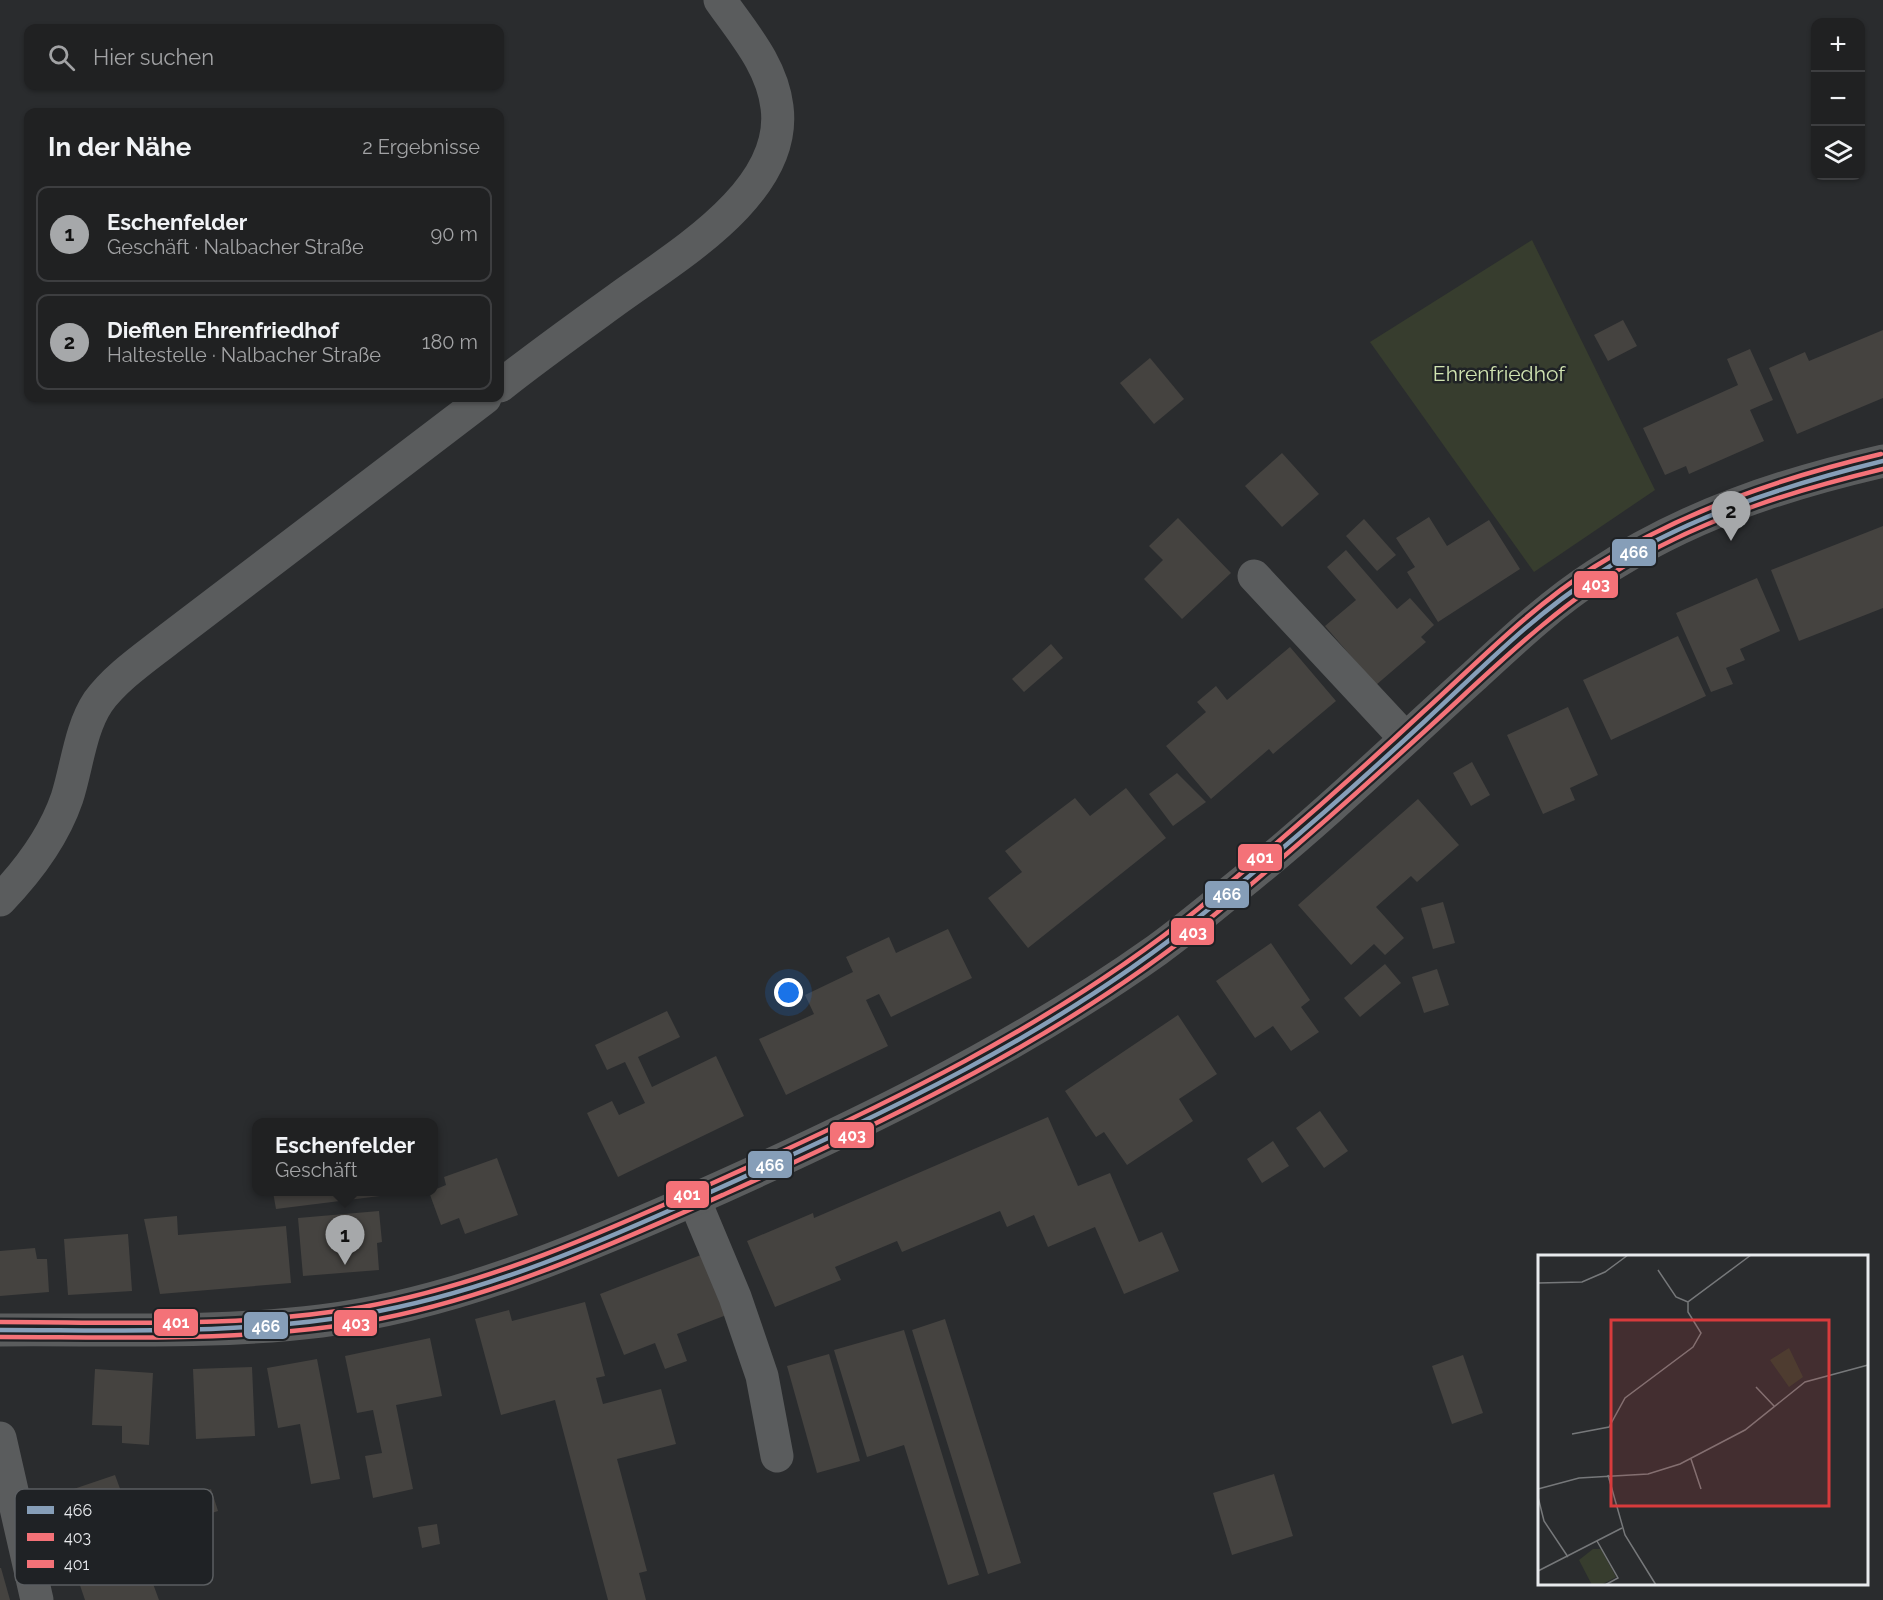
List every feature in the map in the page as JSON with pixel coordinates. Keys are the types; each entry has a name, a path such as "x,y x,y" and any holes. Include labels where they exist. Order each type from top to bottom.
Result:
{"street":[{"path":"504,383 711,232 745,196 764,167 775,145 777,109 772,81 755,49 720,0"},
{"path":"0,900 18,881 51,835 66,799 91,717 99,701 125,674 480,402"},
{"path":"0,1330 229,1327 322,1321 472,1287 601,1240 694,1199 929,1087 1034,1029 1147,956 1254,873 1542,615 1596,575 1671,532 1748,498 1883,461"},
{"path":"1254,576 1405,738"},
{"path":"694,1199 735,1297 762,1376 777,1456"},
{"path":"0,1438 15,1504"},
{"path":"34,1585 37,1600"}],"green space":[{"name":"Ehrenfriedhof","path":"1532,240 1655,490 1534,572 1370,342"}],"building":[{"path":"1623,320 1637,346 1608,361 1594,335"},
{"path":"1883,330 1883,398 1797,434 1769,368 1805,352 1809,361"},
{"path":"1750,349 1773,400 1750,410 1764,441 1689,474 1686,466 1665,475 1643,428 1738,385 1727,359"},
{"path":"1150,358 1184,399 1154,424 1120,383"},
{"path":"1282,453 1319,494 1282,527 1245,486"},
{"path":"1429,517 1447,546 1489,520 1520,569 1438,622 1407,572 1415,567 1396,538"},
{"path":"1178,518 1231,573 1182,619 1144,579 1163,560 1149,546"},
{"path":"1364,519 1396,555 1377,571 1346,536"},
{"path":"1883,526 1883,608 1799,641 1771,570"},
{"path":"1346,550 1397,609 1410,598 1434,625 1421,637 1426,642 1376,685 1325,626 1356,600 1327,567"},
{"path":"1757,578 1780,631 1740,649 1745,660 1726,668 1733,684 1711,692 1676,613"},
{"path":"1678,636 1706,696 1611,740 1583,680"},
{"path":"1051,644 1063,658 1024,692 1012,679"},
{"path":"1290,647 1336,701 1273,754 1269,749 1211,799 1166,746 1206,712 1197,702 1216,686 1227,700"},
{"path":"1568,707 1598,775 1570,788 1575,800 1543,814 1507,735"},
{"path":"1472,762 1490,795 1471,806 1453,773"},
{"path":"1177,773 1206,802 1173,826 1149,794"},
{"path":"1126,788 1166,838 1028,948 988,898 1022,872 1005,851 1075,798 1090,816"},
{"path":"1418,799 1459,845 1417,882 1411,876 1376,907 1404,938 1385,955 1374,944 1351,965 1298,905"},
{"path":"1443,902 1455,943 1433,949 1421,908"},
{"path":"948,929 972,978 891,1017 879,994 866,1000 888,1046 786,1095 759,1039 814,1014 805,995 853,972 846,957 889,937 896,953"},
{"path":"1271,943 1310,1000 1301,1007 1319,1032 1291,1051 1273,1026 1255,1038 1216,981"},
{"path":"1385,964 1401,983 1360,1017 1344,998"},
{"path":"1437,969 1449,1005 1424,1013 1412,977"},
{"path":"667,1011 680,1037 638,1057 652,1087 716,1056 744,1116 618,1177 587,1113 612,1101 619,1115 645,1103 625,1062 607,1070 595,1045"},
{"path":"1178,1015 1217,1074 1179,1099 1193,1121 1127,1165 1104,1132 1096,1137 1065,1091"},
{"path":"1320,1111 1348,1151 1324,1168 1296,1128"},
{"path":"1048,1117 1078,1186 1110,1173 1139,1242 1162,1232 1179,1271 1124,1294 1095,1227 1048,1247 1034,1215 1007,1227 1000,1211 902,1252 897,1241 835,1267 841,1280 775,1307 747,1241 813,1213 814,1218"},
{"path":"1273,1141 1289,1166 1262,1183 1247,1159"},
{"path":"497,1158 518,1215 465,1234 459,1218 441,1225 430,1196 438,1196 438,1188 446,1185 444,1177"},
{"path":"274,1196 380,1196 276,1209"},
{"path":"379,1211 382,1242 377,1243 379,1270 303,1276 298,1218"},
{"path":"177,1216 178,1235 286,1226 291,1283 160,1294 144,1219"},
{"path":"128,1234 132,1291 68,1295 64,1239"},
{"path":"35,1248 37,1259 47,1259 49,1292 0,1296 0,1251"},
{"path":"706,1253 729,1314 677,1334 687,1361 665,1369 655,1343 624,1355 600,1294"},
{"path":"585,1302 605,1376 596,1378 603,1404 661,1389 676,1444 617,1459 647,1571 639,1573 646,1600 608,1600 555,1400 501,1415 475,1319 509,1310 512,1321"},
{"path":"945,1319 1021,1563 988,1574 912,1330"},
{"path":"904,1330 979,1575 948,1585 904,1445 867,1457 834,1350"},
{"path":"430,1338 442,1396 396,1405 413,1489 373,1498 365,1456 382,1453 373,1410 357,1413 345,1356"},
{"path":"829,1354 860,1461 817,1473 787,1366"},
{"path":"1463,1355 1483,1413 1452,1424 1432,1366"},
{"path":"317,1359 340,1479 311,1484 300,1424 278,1428 267,1368"},
{"path":"252,1367 255,1436 196,1439 193,1369"},
{"path":"95,1369 153,1373 149,1445 122,1443 122,1426 92,1425"},
{"path":"1274,1474 1293,1536 1232,1555 1213,1493"},
{"path":"115,1475 120,1489 74,1489"},
{"path":"213,1495 218,1511 213,1513"},
{"path":"437,1524 440,1544 422,1548 418,1527"},
{"path":"1,1568 10,1600 0,1600"},
{"path":"80,1585 153,1585 159,1600 85,1600"}],"transit line":[{"name":"401","path":"0,1322 227,1321 318,1314 409,1297 498,1271 586,1238 841,1124 1026,1027 1143,951 1198,909 1284,837 1527,617 1594,567 1662,529 1733,498 1806,474 1881,454"},
{"name":"466","path":"0,1330 227,1328 318,1321 409,1305 499,1279 587,1246 841,1132 966,1069 1027,1035 1144,959 1286,846 1529,625 1596,575 1629,555 1699,520 1808,481 1883,461"},
{"name":"403","path":"0,1337 227,1336 318,1328 410,1312 502,1286 593,1252 788,1165 976,1072 1037,1038 1153,962 1208,920 1291,850 1373,779 1525,640 1604,579 1663,545 1723,518 1786,495 1883,469"}],"place":[{"name":"Diefflen Ehrenfriedhof","path":"1731,541"},
{"name":"Eschenfelder","path":"345,1265"}]}
